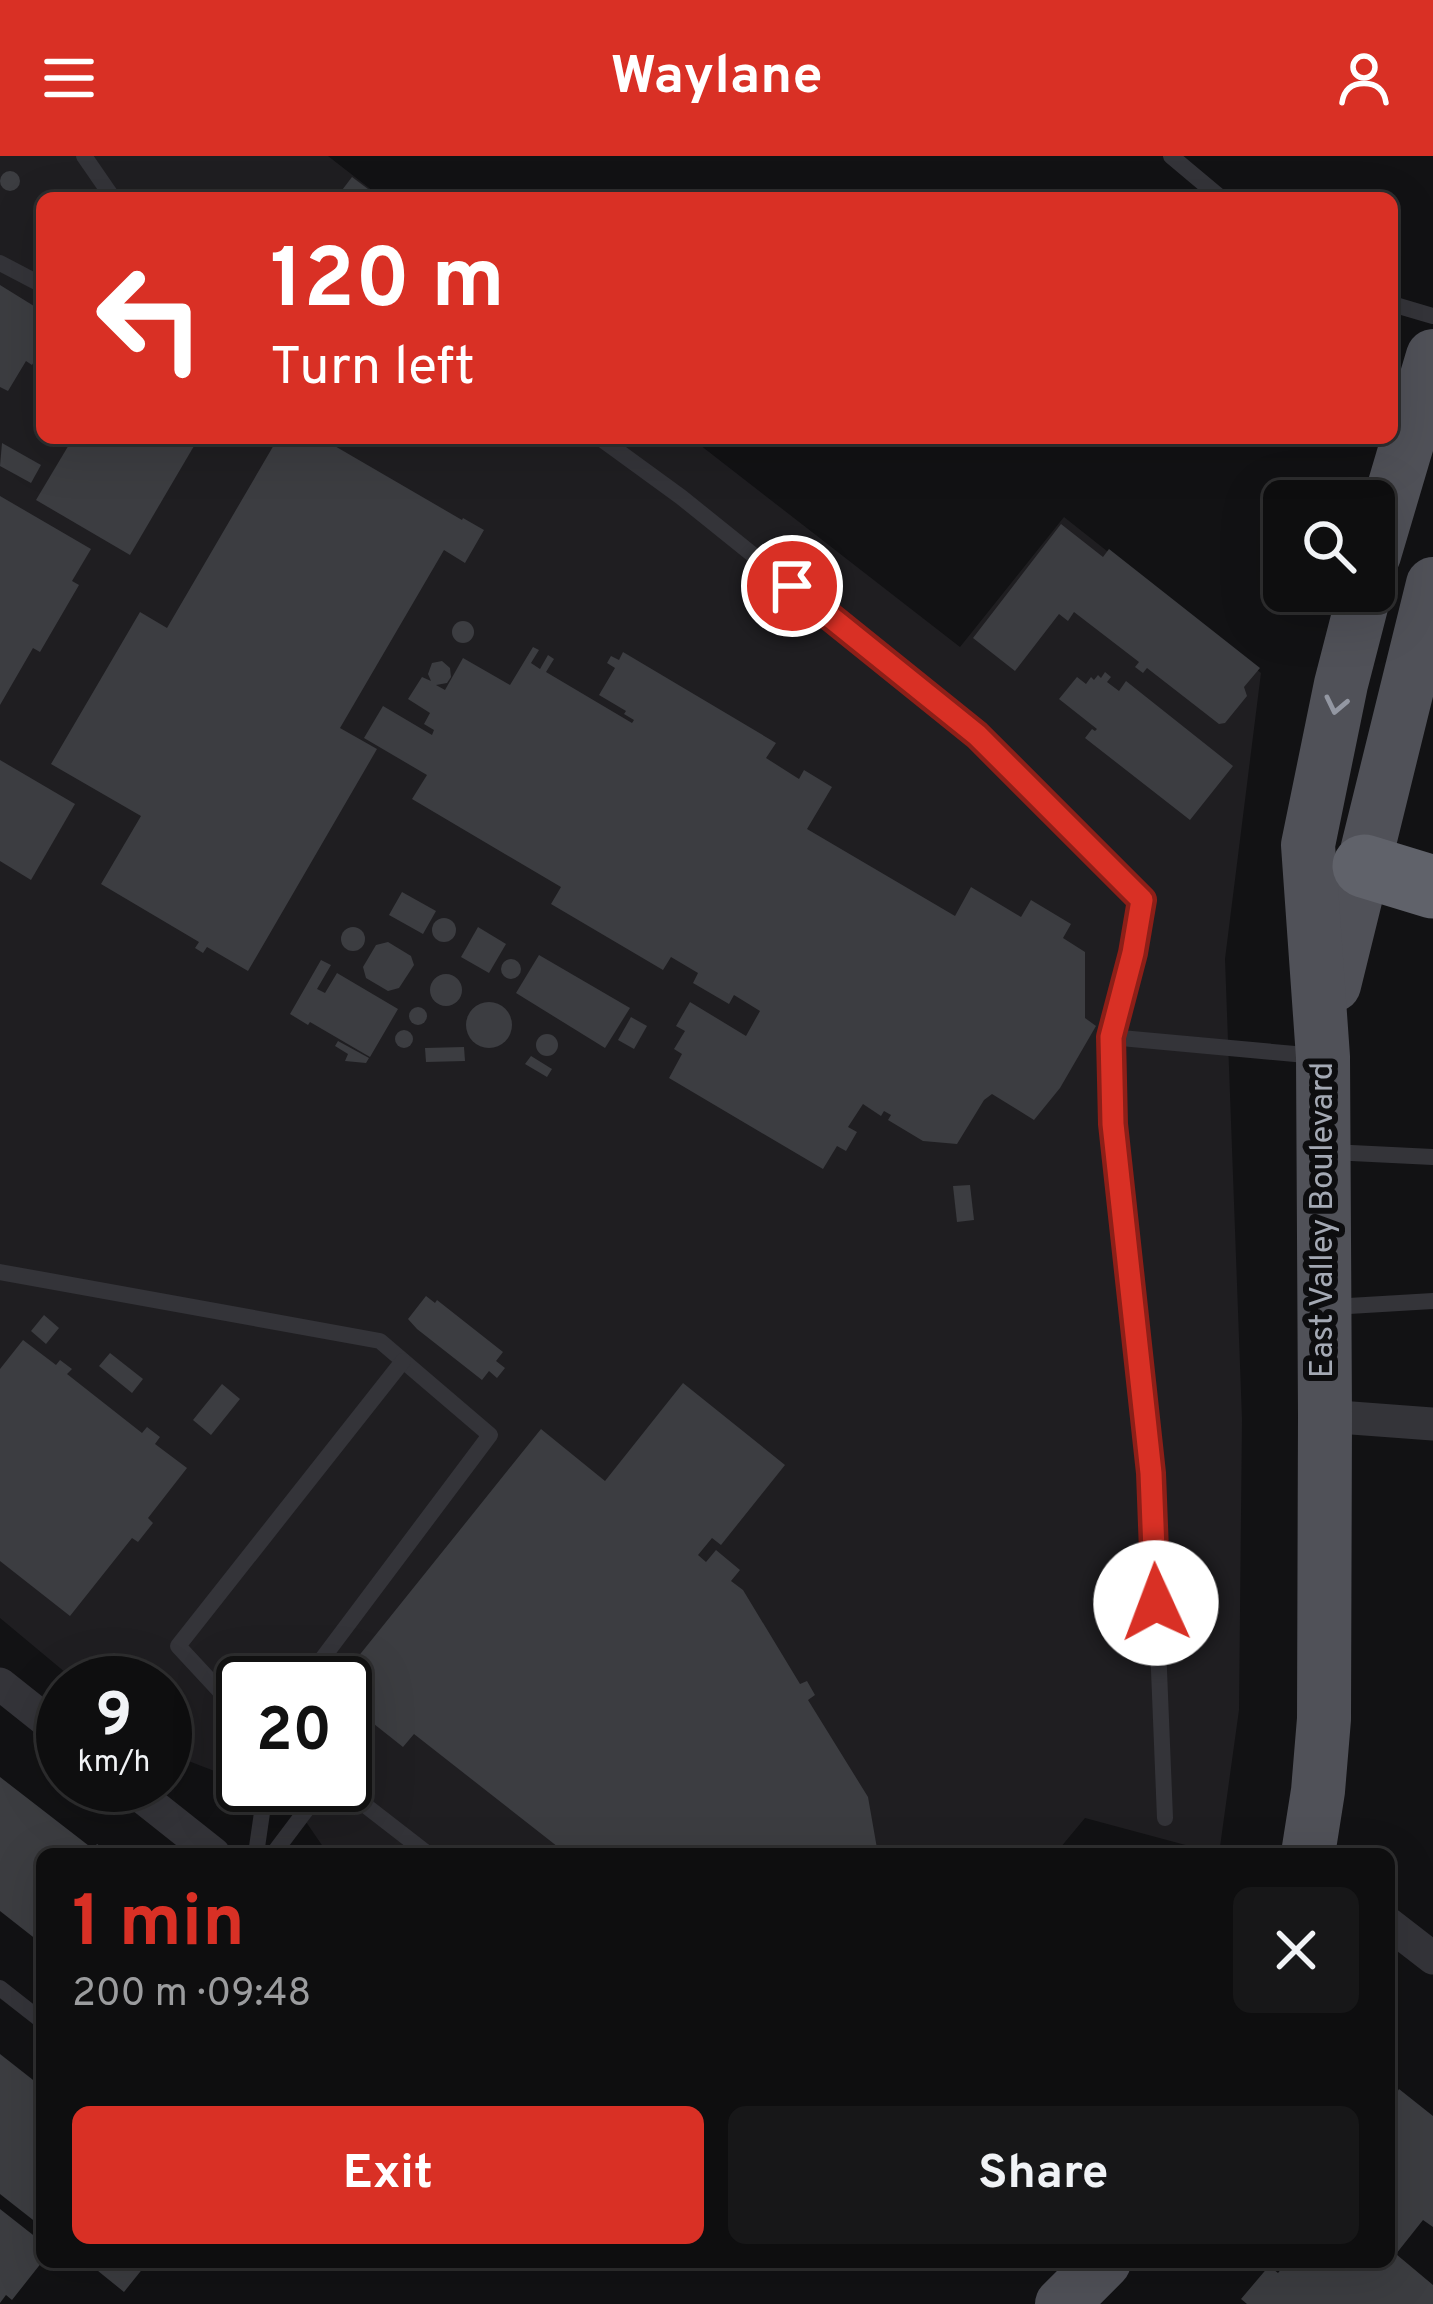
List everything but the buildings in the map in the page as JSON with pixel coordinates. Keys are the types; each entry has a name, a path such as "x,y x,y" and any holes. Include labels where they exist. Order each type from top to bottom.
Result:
{"highway":[{"path":"1336,855 1433,887"}],"main road":[{"path":"1395,484 1433,356"},
{"path":"1336,855 1433,584"},
{"path":"1336,855 1341,684 1360,612"},
{"name":"East Valley Boulevard","path":"1309,1848 1324,1719 1323,1045 1336,855"},
{"path":"1062,2304 1098,2268"}],"street":[{"path":"1325,1416 1433,1424"},
{"path":"0,1684 36,1713"},
{"path":"161,1812 206,1848"},
{"path":"1395,1929 1433,1958"}],"lane":[{"path":"84,156 109,192"},
{"path":"1171,156 1214,192"},
{"path":"0,263 36,282"},
{"path":"1398,306 1433,316"},
{"path":"608,444 977,735 1142,900 1111,1037 1113,1124 1151,1473 1166,1818"},
{"path":"1111,1037 1323,1045"},
{"path":"1324,1152 1433,1157"},
{"path":"0,1272 380,1341 490,1435 324,1656"},
{"path":"1324,1307 1433,1301"},
{"path":"216,1687 178,1646 403,1361"},
{"path":"372,1811 420,1848"},
{"path":"257,1848 262,1812"},
{"path":"278,1848 305,1812"},
{"path":"0,1988 36,2016"}],"shaded area":[{"path":"0,156 328,156 374,192 36,192 36,444 699,444 960,647 1064,517 1261,673 1225,959 1242,1419 1239,1710 1220,1848 1197,1848 1085,1818 1060,1848 324,1848 299,1812 372,1812 372,1656 216,1656 216,1772 192,1762 192,1656 46,1656 0,1618"}],"route":[{"path":"792,586 977,735 1142,900 1111,1037 1113,1124 1151,1473 1156,1603"}]}
